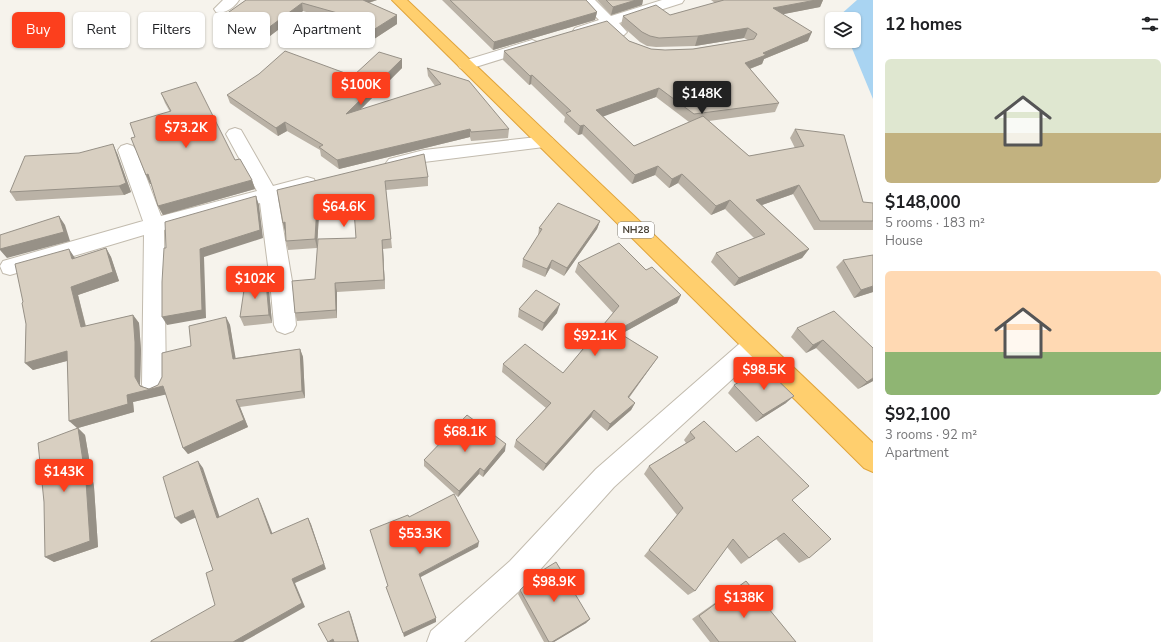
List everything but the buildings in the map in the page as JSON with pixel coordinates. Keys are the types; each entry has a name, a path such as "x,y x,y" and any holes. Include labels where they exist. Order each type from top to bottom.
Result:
{"highway":[{"name":"NH28","path":"399,0 873,460"}],"street":[{"path":"221,9 232,0"},
{"path":"587,0 630,42"},
{"path":"564,36 677,0"},
{"path":"466,65 549,40"},
{"path":"235,134 268,194 281,281 285,325"},
{"path":"380,166 424,156 546,142"},
{"path":"127,150 154,225 154,385"},
{"path":"10,267 154,225 320,181"},
{"path":"442,642 520,571 605,478 754,345"}],"water":[{"path":"857,0 873,0 873,99 852,48 861,48 861,12 844,12"}]}
